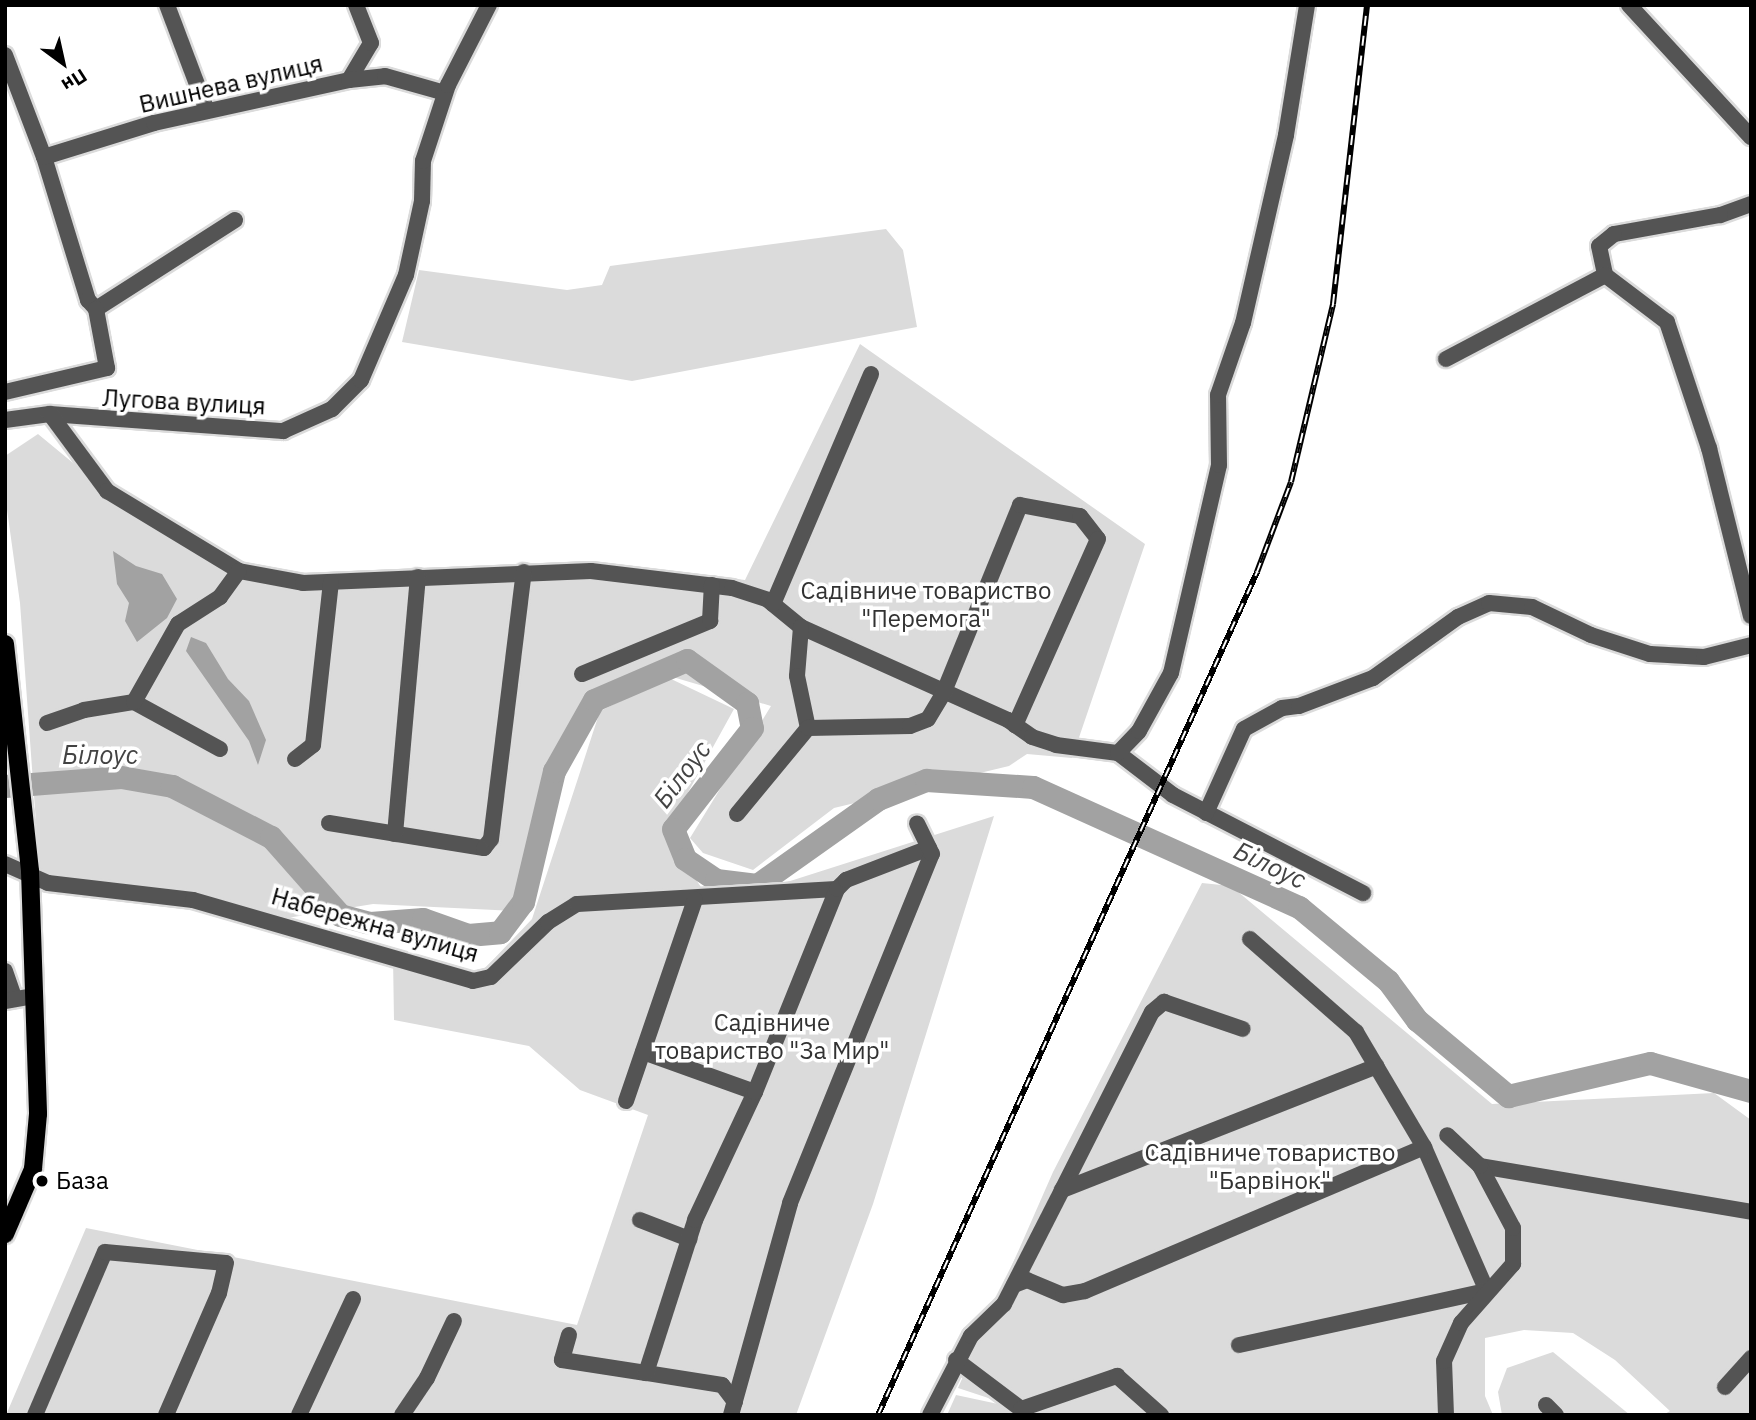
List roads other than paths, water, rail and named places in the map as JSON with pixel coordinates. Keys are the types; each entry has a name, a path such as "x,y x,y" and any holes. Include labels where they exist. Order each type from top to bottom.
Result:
{"main road":[{"path":"5,644 30,871 17,998 37,1144 25,1192 5,1234"}],"street":[{"path":"167,5 207,111"},
{"name":"Вишнева вулиця","path":"44,157 154,122 349,80 371,43 356,5"},
{"name":"Лугова вулиця","path":"5,420 50,414 283,431 332,409 361,380 406,275 422,201 422,161 445,93 489,5"},
{"path":"1118,753 1139,732 1171,673 1219,465 1218,395 1251,288 1286,135 1307,5"},
{"path":"1629,5 1751,137"},
{"path":"5,55 11,86 44,157 88,300 96,309 107,368 5,392"},
{"path":"349,80 386,76 445,93"},
{"path":"1751,204 1720,215 1615,234 1599,246 1605,275 1667,323 1709,448 1751,615"},
{"path":"96,309 235,220"},
{"path":"1446,359 1605,275"},
{"path":"773,604 871,374"},
{"path":"50,414 107,491 239,571 303,583 591,571 732,588 773,604 801,627 1056,745 1118,753 1173,795 1363,893"},
{"path":"737,814 808,728 910,726 928,719 943,694 1020,505 1080,516 1098,539 1015,725"},
{"path":"134,702 178,624 220,597 239,571"},
{"path":"329,823 484,848 491,839 524,572"},
{"path":"395,834 418,577"},
{"path":"295,759 313,745 331,582"},
{"path":"582,674 710,621 712,585"},
{"path":"1206,813 1244,729 1282,708 1299,706 1373,678 1458,617 1489,603 1532,607 1591,635 1650,654 1704,657 1751,645"},
{"path":"801,627 797,676 808,728"},
{"path":"47,723 84,710 134,702 220,749"},
{"path":"733,1408 790,1203 932,854 917,823"},
{"path":"646,1373 689,1239 755,1093 837,889 846,880 929,848"},
{"name":"Набережна вулиця","path":"5,864 30,871 48,883 193,900 473,981 491,977 548,922 577,904 837,889"},
{"path":"626,1101 695,899"},
{"path":"1250,939 1356,1032 1424,1147 1487,1291"},
{"path":"5,971 17,998"},
{"path":"930,1415 956,1360 971,1336 1004,1304 1152,1012 1164,1002 1243,1029"},
{"path":"643,1052 755,1093"},
{"path":"1062,1189 1376,1066"},
{"path":"1446,1415 1444,1361 1461,1323 1487,1291 1501,1282 1513,1264 1513,1228 1480,1166 1447,1135"},
{"path":"1014,1285 1027,1280 1063,1295 1084,1291 1424,1147"},
{"path":"1480,1166 1751,1212"},
{"path":"640,1220 689,1239"},
{"path":"35,1415 106,1252 226,1263 219,1293 166,1415"},
{"path":"1239,1345 1487,1291"},
{"path":"299,1415 353,1298"},
{"path":"402,1415 427,1378 454,1321"},
{"path":"569,1335 562,1360 722,1385 733,1408"},
{"path":"1725,1387 1751,1358"},
{"path":"956,1360 1021,1409 1117,1376 1161,1415"}],"waterway":[{"name":"Білоус","path":"5,786 121,777 172,786 271,837 340,915 370,923 423,919 468,935 500,932 523,902 554,771 594,700 687,660 747,703 752,728 673,829 685,859 716,880 757,885 878,799 926,780 1033,787 1299,907 1388,981 1417,1020 1508,1096 1650,1063 1751,1091"}],"railway":[{"path":"878,1415 1257,572 1291,482 1333,304 1367,5"}],"place":[{"name":"База","path":"42,1181"}],"park label":[{"name":"Садівниче товариство \"Перемога\"","path":"926,605"},
{"name":"Садівниче товариство \"За Мир\"","path":"772,1037"},
{"name":"Садівниче товариство \"Барвінок\"","path":"1270,1167"}]}
